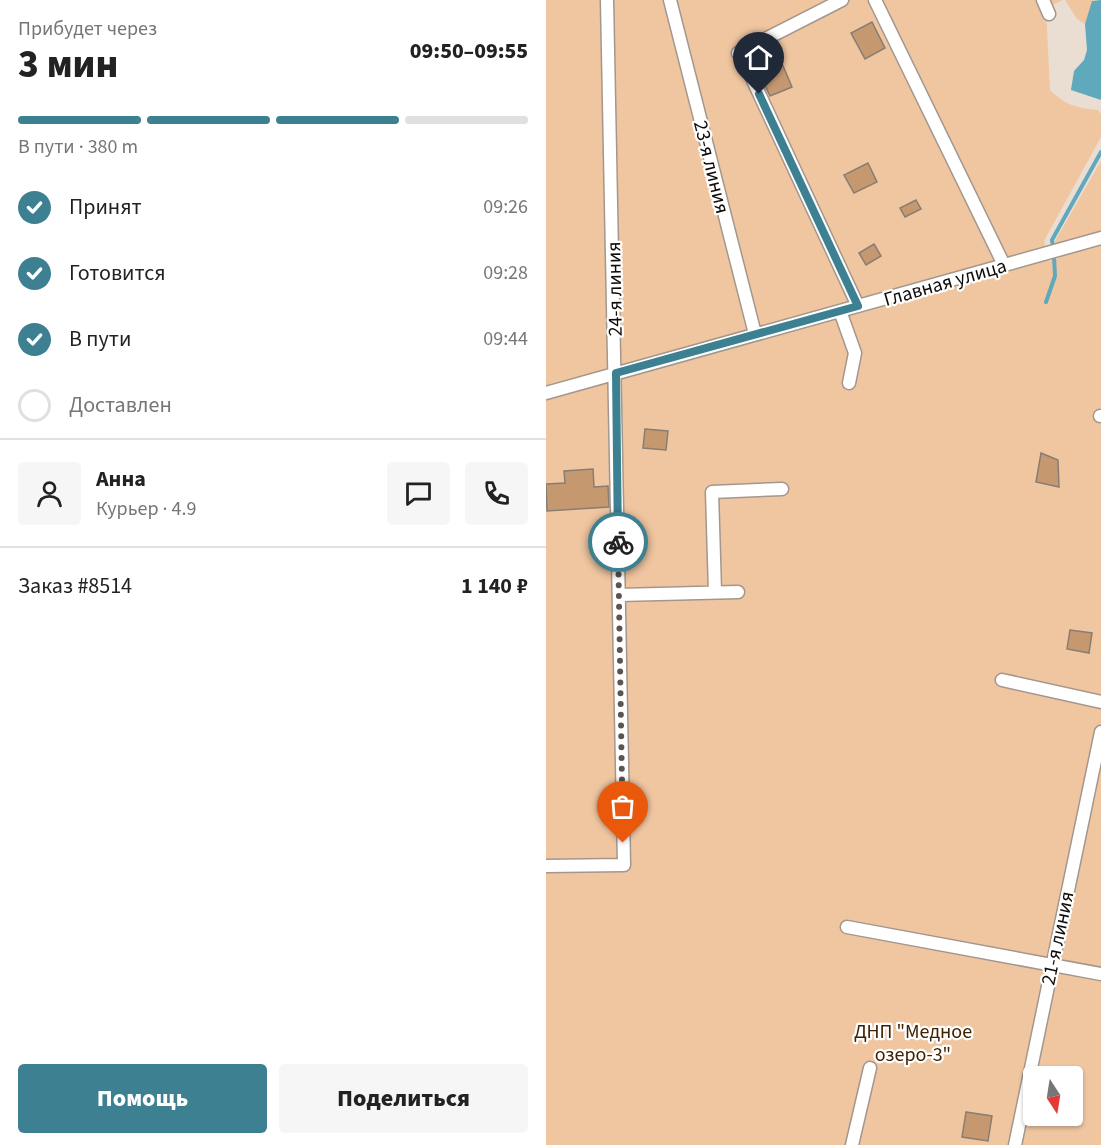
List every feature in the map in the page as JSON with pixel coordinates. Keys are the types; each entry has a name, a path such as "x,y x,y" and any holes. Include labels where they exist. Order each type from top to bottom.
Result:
{"street":[{"name":"24-я линия","path":"546,866 624,865 607,0"},
{"name":"23-я линия","path":"670,0 755,334"},
{"path":"738,53 842,0"},
{"path":"875,0 1004,265"},
{"path":"1043,0 1049,14"},
{"path":"750,74 858,306"},
{"name":"Главная улица","path":"546,393 1101,238"},
{"path":"840,311 855,352 849,383"},
{"path":"715,592 712,492 782,489"},
{"path":"619,595 738,592"},
{"path":"1002,680 1101,702"},
{"name":"21-я линия","path":"1015,1145 1051,963 1101,732"},
{"path":"847,927 1101,974"},
{"path":"852,1145 870,1068"}],"green space":[{"name":"ДНП \"Медное озеро-3\"","path":"546,0 1063,0 1046,8 1050,90 1066,102 1078,107 1098,110 1101,114 1101,137 1044,241 1049,261 1060,258 1055,241 1101,161 1101,1145 546,1145"},
{"path":"1065,0 1093,0 1085,24 1077,19"}],"water":[{"path":"1101,0 1101,100 1071,90 1074,71 1084,60 1087,50 1085,24 1092,1"}],"building":[{"path":"872,22 885,48 865,59 851,33"},
{"path":"781,61 792,87 770,96 758,70"},
{"path":"868,163 877,182 854,193 844,175"},
{"path":"916,200 921,209 905,217 900,208"},
{"path":"874,244 881,256 866,265 859,253"},
{"path":"645,429 668,431 666,450 643,448"},
{"path":"1041,453 1058,460 1059,487 1036,482"},
{"path":"593,469 594,487 608,486 609,507 547,511 546,484 565,483 564,471"},
{"path":"1070,630 1092,633 1089,653 1067,649"},
{"path":"966,1112 992,1116 988,1141 962,1137"}],"waterway":[{"path":"1053,247 1052,240 1101,152"},
{"path":"1046,302 1055,276 1054,257"}],"way so far":[{"path":"618,542 623,843"}],"route":[{"path":"618,542 616,373 858,306 759,94"}]}
